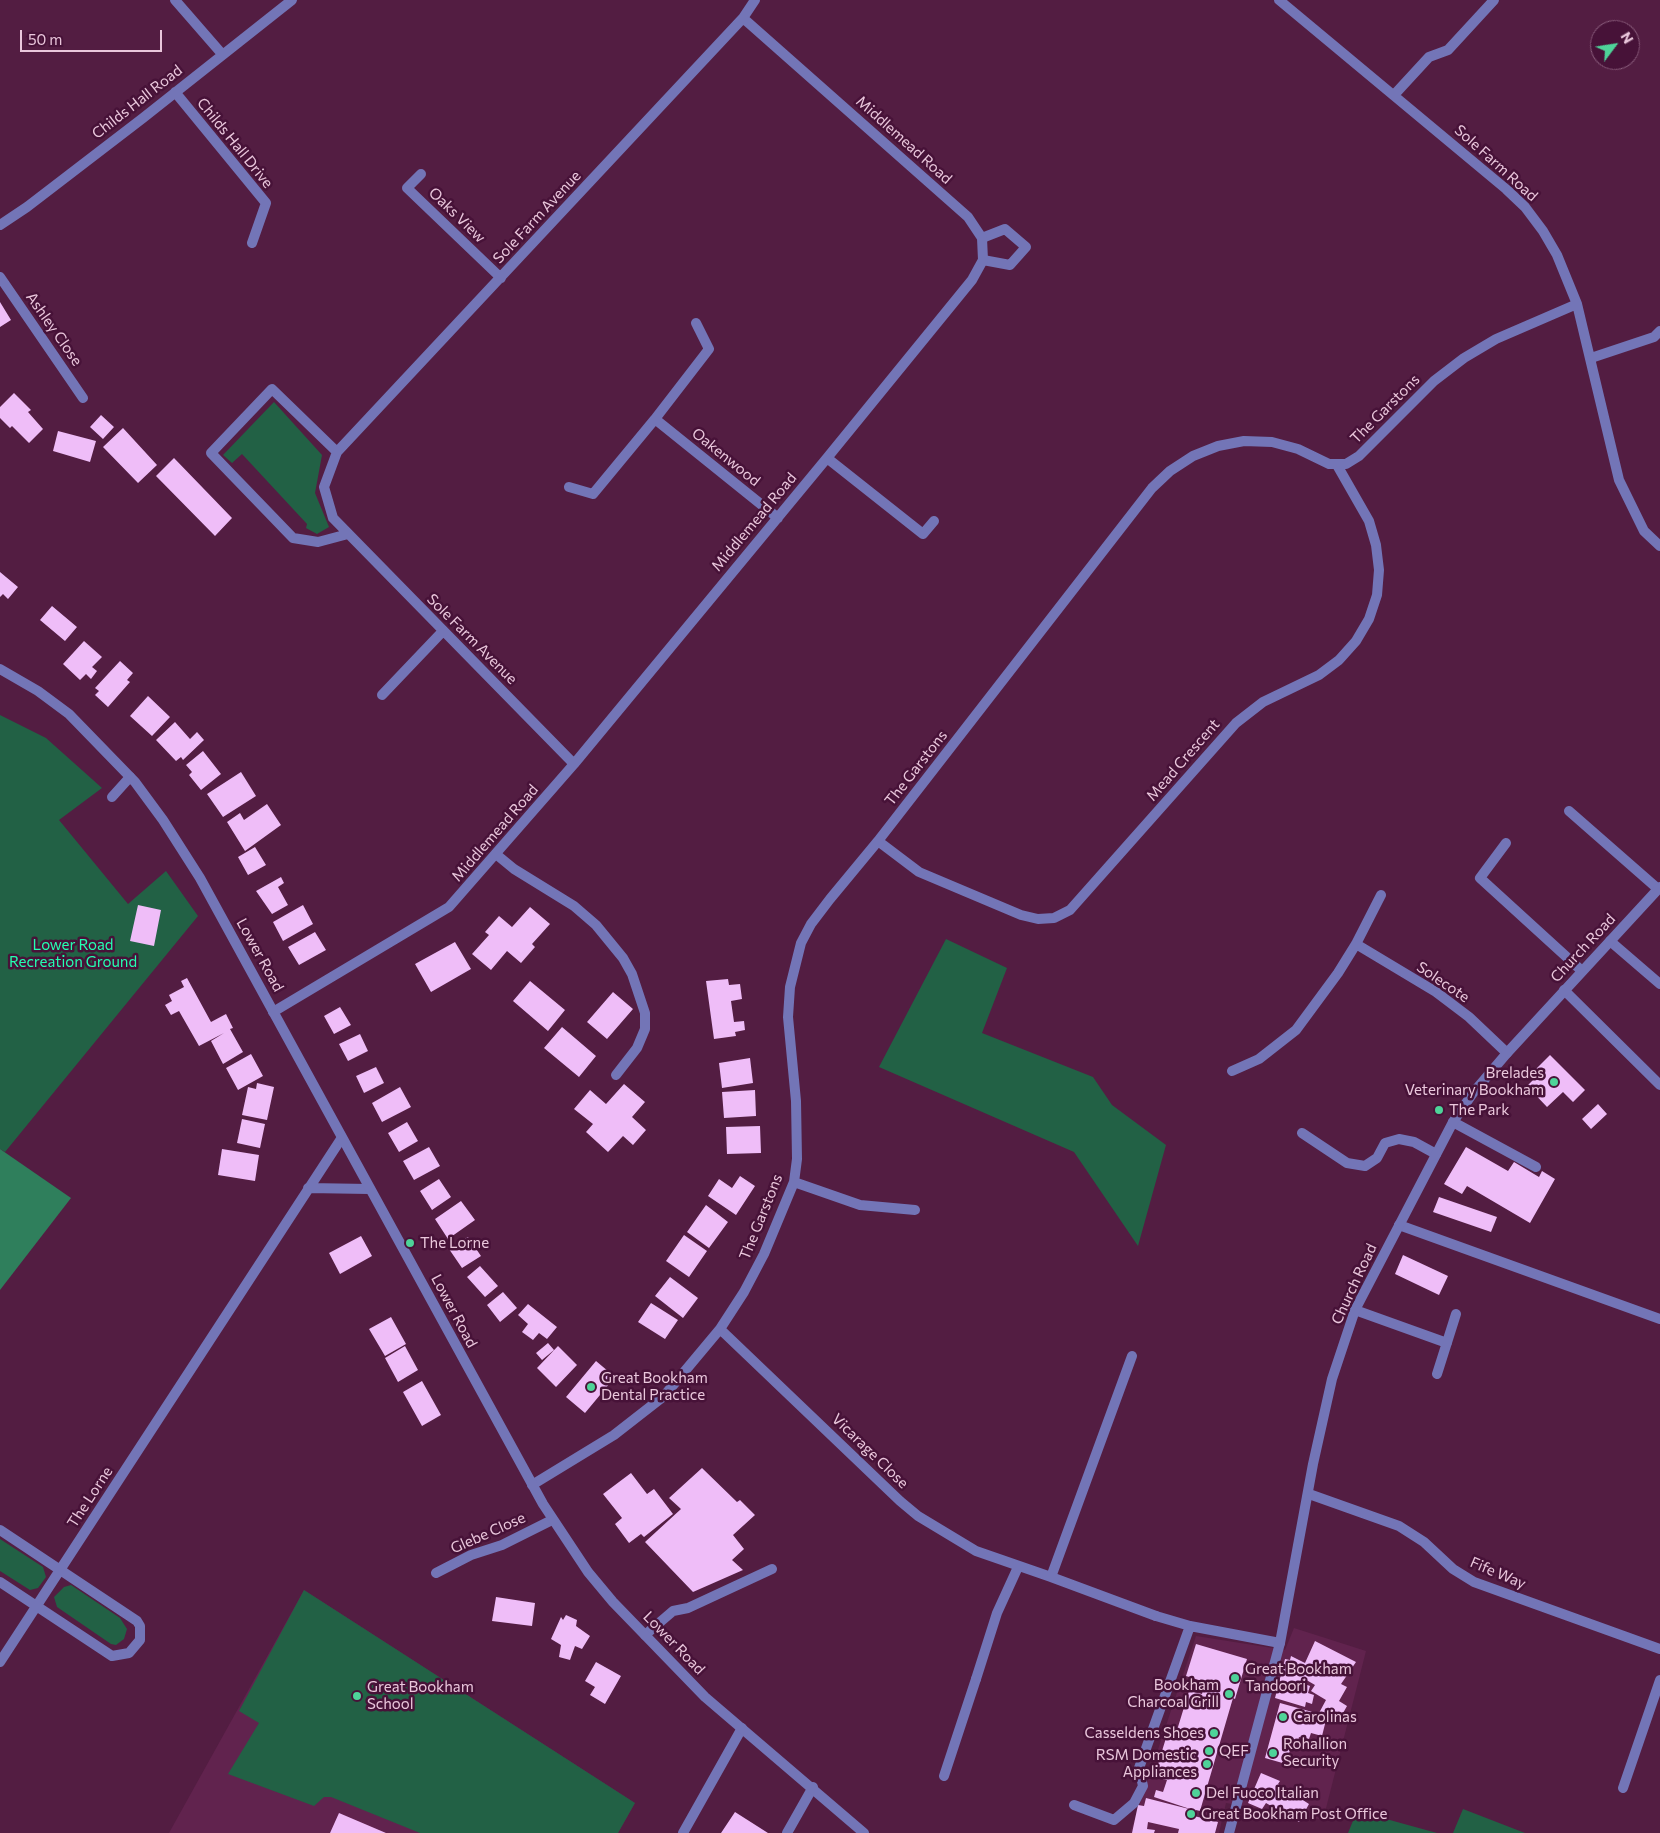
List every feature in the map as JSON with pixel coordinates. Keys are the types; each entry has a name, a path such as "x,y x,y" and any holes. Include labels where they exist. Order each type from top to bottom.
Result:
{"street":[{"path":"175,0 222,54"},
{"name":"Childs Hall Road","path":"0,225 27,207 292,0"},
{"name":"Sole Farm Avenue","path":"574,764 333,518 324,487 337,452 743,18 755,0"},
{"name":"Sole Farm Road","path":"1279,0 1486,171 1525,207 1543,231 1557,255 1577,304 1619,480 1644,531 1660,546"},
{"path":"1394,95 1428,57 1448,50 1494,0"},
{"name":"Middlemead Road","path":"743,18 968,217 982,238"},
{"name":"Childs Hall Drive","path":"175,92 266,203 252,243"},
{"name":"Oaks View","path":"421,174 407,188 501,278"},
{"path":"1005,229 1026,248 1010,265 983,260 982,238 1005,229"},
{"name":"Middlemead Road","path":"273,1012 449,907 497,855 574,764 778,518 972,280 983,260"},
{"name":"Ashley Close","path":"0,278 83,398"},
{"name":"The Garstons","path":"532,1486 614,1435 664,1396 720,1329 755,1273 794,1182 797,1159 796,1101 788,1017 794,965 801,943 811,924 878,841 1152,488 1170,471 1193,456 1218,446 1244,441 1272,442 1298,449 1330,464 1346,464 1359,456 1434,381 1464,358 1496,338 1577,304"},
{"path":"569,487 593,494 655,419 708,349 696,323"},
{"path":"1591,358 1654,337 1660,331"},
{"path":"337,452 272,389 210,453 293,538 318,542 348,534"},
{"name":"Oakenwood","path":"655,419 778,518"},
{"path":"827,458 923,534 934,521"},
{"name":"Mead Crescent","path":"878,841 919,872 1021,915 1038,919 1054,918 1070,910 1236,723 1263,702 1318,675 1339,660 1356,641 1368,619 1377,595 1376,545 1369,521 1337,464"},
{"path":"382,695 443,631"},
{"name":"Lower Road","path":"0,670 38,692 69,714 130,777 163,820 200,878 532,1486 552,1520 588,1572 705,1697 813,1787 864,1833"},
{"path":"112,797 130,777"},
{"path":"1569,811 1659,888"},
{"path":"1506,843 1480,878 1582,971"},
{"path":"497,855 514,869 574,906 596,925 618,951 632,974 645,1013 645,1030 636,1048 616,1075"},
{"name":"Church Road","path":"1229,1833 1280,1643 1309,1494 1313,1464 1332,1379 1355,1310 1453,1122 1473,1094 1506,1054 1659,888"},
{"path":"1232,1071 1259,1059 1296,1030 1356,944 1381,895"},
{"path":"1610,941 1660,984"},
{"name":"Solecote","path":"1356,944 1436,992 1469,1017 1506,1054"},
{"path":"1564,990 1660,1085"},
{"path":"1453,1122 1536,1168"},
{"path":"1302,1133 1348,1163 1365,1166 1378,1158 1385,1143 1399,1139 1414,1142 1436,1154"},
{"name":"The Lorne","path":"0,1662 341,1139"},
{"path":"794,1182 860,1205 915,1210"},
{"path":"308,1188 369,1189"},
{"path":"1400,1225 1660,1319"},
{"path":"1355,1310 1447,1343"},
{"path":"1437,1374 1456,1314"},
{"name":"Vicarage Close","path":"720,1329 900,1501 935,1527 976,1550 1018,1567 1156,1616 1190,1626 1280,1643"},
{"path":"1051,1578 1132,1356"},
{"name":"Fife Way","path":"1309,1494 1399,1526 1424,1542 1453,1569 1474,1582 1660,1649"},
{"name":"Glebe Close","path":"436,1573 471,1555 502,1546 552,1520"},
{"path":"0,1530 137,1621 141,1632 136,1647 129,1654 112,1656 0,1582"},
{"path":"944,1776 997,1613 1018,1567"},
{"path":"645,1635 673,1611 688,1608 772,1569"},
{"path":"1074,1805 1114,1820 1134,1803 1143,1786 1139,1768 1190,1626"},
{"path":"1623,1788 1660,1680"},
{"path":"683,1833 742,1728"},
{"path":"788,1833 813,1787"}],"shaded area":[{"name":"Great Bookham School","path":"304,1590 635,1803 618,1833 169,1833"},
{"path":"1294,1628 1366,1651 1323,1820 1226,1803 1219,1833 1130,1833 1196,1636 1285,1650"}],"green space":[{"path":"274,402 322,455 315,493 329,527 317,534 306,528 307,524 242,454 232,463 223,455"},
{"name":"Lower Road Recreation Ground","path":"0,715 46,738 102,788 59,820 128,904 166,871 198,916 5,1152 0,1149"},
{"path":"946,939 1007,968 982,1033 1093,1077 1112,1105 1166,1145 1138,1246 1074,1152 879,1067"},
{"path":"0,1149 71,1198 0,1290"},
{"path":"0,1539 43,1567 46,1577 38,1588 30,1590 0,1571"},
{"path":"71,1585 120,1618 127,1629 124,1639 116,1645 111,1644 57,1607 54,1597 64,1587"},
{"name":"Great Bookham School","path":"304,1590 635,1803 618,1833 420,1833 331,1797 324,1797 314,1806 228,1774 259,1723 239,1711"},
{"path":"1463,1809 1525,1833 1453,1833"},
{"path":"1357,1811 1437,1833 1348,1833"}],"building":[{"path":"0,302 11,320 0,327"},
{"path":"14,393 31,410 28,412 43,429 29,443 12,426 10,428 0,418 0,407"},
{"path":"101,415 114,427 103,439 90,427"},
{"path":"123,428 157,465 138,483 103,447"},
{"path":"58,431 96,441 90,462 53,451"},
{"path":"174,458 232,518 215,536 156,476"},
{"path":"0,572 18,587 8,599 3,594 0,597"},
{"path":"52,606 77,627 65,641 40,620"},
{"path":"84,641 102,657 92,667 97,671 91,679 86,674 80,680 63,664"},
{"path":"120,661 133,673 127,680 130,682 108,707 95,695 99,691 95,688"},
{"path":"148,696 170,717 152,736 130,716"},
{"path":"175,722 190,739 197,732 204,740 183,760 181,757 176,761 156,740"},
{"path":"203,751 221,774 201,790 189,775 192,772 186,765"},
{"path":"241,772 256,796 223,817 207,794"},
{"path":"267,804 281,825 245,851 227,822 240,813 244,820"},
{"path":"255,847 266,865 248,875 238,857"},
{"path":"281,877 284,883 278,887 288,905 272,914 256,891"},
{"path":"138,905 161,910 154,946 130,941"},
{"path":"303,905 313,924 283,941 273,922"},
{"path":"530,907 550,924 532,944 535,947 521,963 507,951 491,970 472,954 489,935 485,932 499,916 512,927"},
{"path":"315,932 326,950 299,965 288,947"},
{"path":"455,942 471,969 431,992 415,964"},
{"path":"187,978 211,1022 226,1014 233,1028 230,1029 243,1052 223,1064 211,1041 224,1033 199,1046 179,1011 171,1015 165,1005 172,1001 169,995 184,987 181,981"},
{"path":"728,979 729,985 740,984 742,999 731,1001 734,1022 744,1021 745,1030 735,1032 736,1036 714,1039 706,981"},
{"path":"530,981 565,1010 548,1031 513,1001"},
{"path":"613,992 633,1009 607,1039 587,1022"},
{"path":"340,1007 351,1025 334,1034 324,1016"},
{"path":"562,1027 596,1056 579,1077 544,1048"},
{"path":"360,1034 368,1051 348,1061 339,1044"},
{"path":"251,1054 263,1076 238,1090 226,1068"},
{"name":"Brelades Veterinary Bookham","path":"1550,1055 1585,1090 1573,1102 1563,1092 1547,1107 1527,1086 1536,1077 1532,1073"},
{"path":"750,1058 753,1083 722,1088 719,1063"},
{"path":"376,1067 384,1083 364,1093 356,1076"},
{"path":"257,1083 274,1087 267,1120 242,1115 248,1087 256,1089"},
{"path":"624,1084 645,1102 632,1117 646,1130 633,1145 623,1136 608,1152 586,1132 593,1124 574,1109 590,1090 606,1104"},
{"path":"400,1087 411,1107 382,1122 372,1103"},
{"path":"755,1090 756,1116 724,1118 722,1092"},
{"path":"1598,1104 1607,1114 1591,1129 1582,1119"},
{"path":"242,1119 265,1124 260,1148 237,1143"},
{"path":"407,1122 418,1141 399,1152 388,1133"},
{"path":"760,1126 761,1153 727,1154 726,1127"},
{"path":"429,1147 440,1166 414,1180 403,1161"},
{"path":"1466,1147 1508,1171 1514,1162 1539,1177 1542,1171 1555,1179 1530,1223 1467,1186 1462,1194 1444,1184"},
{"path":"222,1149 259,1155 255,1181 218,1175"},
{"path":"740,1176 755,1186 736,1215 708,1196 719,1179 732,1188"},
{"path":"439,1179 451,1197 432,1210 420,1191"},
{"path":"1439,1197 1497,1217 1491,1232 1433,1212"},
{"path":"461,1201 475,1220 448,1239 435,1219"},
{"path":"706,1205 728,1222 709,1248 687,1232"},
{"path":"684,1235 707,1251 689,1277 666,1261"},
{"path":"361,1236 372,1256 340,1274 329,1253"},
{"path":"468,1237 481,1256 462,1268 449,1249"},
{"path":"1403,1255 1448,1276 1439,1295 1395,1274"},
{"path":"480,1266 498,1286 485,1297 467,1277"},
{"path":"670,1277 698,1298 683,1318 655,1296"},
{"path":"503,1292 517,1308 500,1322 487,1305"},
{"path":"651,1303 678,1320 665,1339 638,1322"},
{"path":"528,1304 557,1327 547,1339 539,1333 533,1340 522,1332 528,1324 518,1315"},
{"path":"391,1317 406,1344 385,1356 369,1329"},
{"path":"548,1343 554,1350 542,1360 536,1353"},
{"path":"405,1346 418,1370 398,1382 385,1358"},
{"path":"558,1346 577,1365 556,1387 537,1368"},
{"name":"Great Bookham Dental Practice","path":"596,1361 615,1377 585,1413 566,1397"},
{"path":"422,1381 441,1415 422,1426 403,1392"},
{"path":"702,1468 737,1502 740,1500 755,1515 733,1535 744,1549 732,1560 743,1570 693,1592 645,1542 681,1509 669,1498"},
{"path":"631,1473 647,1494 654,1489 673,1514 644,1537 641,1534 629,1543 615,1524 622,1518 603,1494"},
{"path":"496,1597 535,1603 532,1626 492,1621"},
{"path":"566,1615 577,1620 576,1626 590,1636 582,1649 575,1646 570,1660 559,1657 561,1645 551,1639 561,1617 563,1620"},
{"path":"1315,1641 1356,1662 1341,1684 1347,1687 1339,1701 1347,1706 1338,1722 1319,1713 1326,1700 1311,1691 1315,1685 1303,1678 1302,1683 1310,1686 1308,1693 1314,1695 1312,1704 1306,1702 1305,1707 1275,1698 1285,1659 1290,1660 1291,1656 1305,1663"},
{"path":"1196,1644 1247,1659 1235,1699 1233,1698 1200,1811 1196,1810 1194,1816 1218,1822 1215,1833 1178,1833 1179,1829 1148,1822 1147,1829 1155,1830 1154,1833 1132,1833 1138,1805 1144,1806 1146,1798 1193,1810 1154,1797 1156,1790 1163,1792 1167,1780 1154,1777 1166,1738 1174,1740 1189,1691 1202,1694 1205,1682 1186,1676"},
{"path":"596,1662 621,1676 605,1704 590,1695 595,1687 585,1681"},
{"path":"1280,1703 1316,1713 1314,1717 1326,1720 1322,1736 1311,1733 1309,1739 1299,1737 1297,1745 1292,1743 1286,1764 1265,1758"},
{"path":"1261,1773 1280,1781 1278,1784 1309,1804 1299,1822 1266,1803 1262,1809 1248,1803"},
{"path":"735,1812 768,1833 721,1833"},
{"path":"339,1813 386,1833 330,1833"}],"place":[{"name":"Brelades Veterinary Bookham","path":"1554,1082"},
{"name":"The Park","path":"1439,1110"},
{"name":"The Lorne","path":"410,1243"},
{"name":"Great Bookham Dental Practice","path":"591,1387"},
{"name":"Great Bookham Tandoori","path":"1235,1678"},
{"name":"Bookham Charcoal Grill","path":"1229,1694"},
{"name":"Great Bookham School","path":"357,1696"},
{"name":"Carolinas","path":"1283,1717"},
{"name":"Casseldens Shoes","path":"1214,1733"},
{"name":"QEF","path":"1209,1751"},
{"name":"Rohallion Security","path":"1273,1753"},
{"name":"RSM Domestic Appliances","path":"1207,1764"},
{"name":"Del Fuoco Italian","path":"1196,1793"},
{"name":"Great Bookham Post Office","path":"1191,1814"}]}
